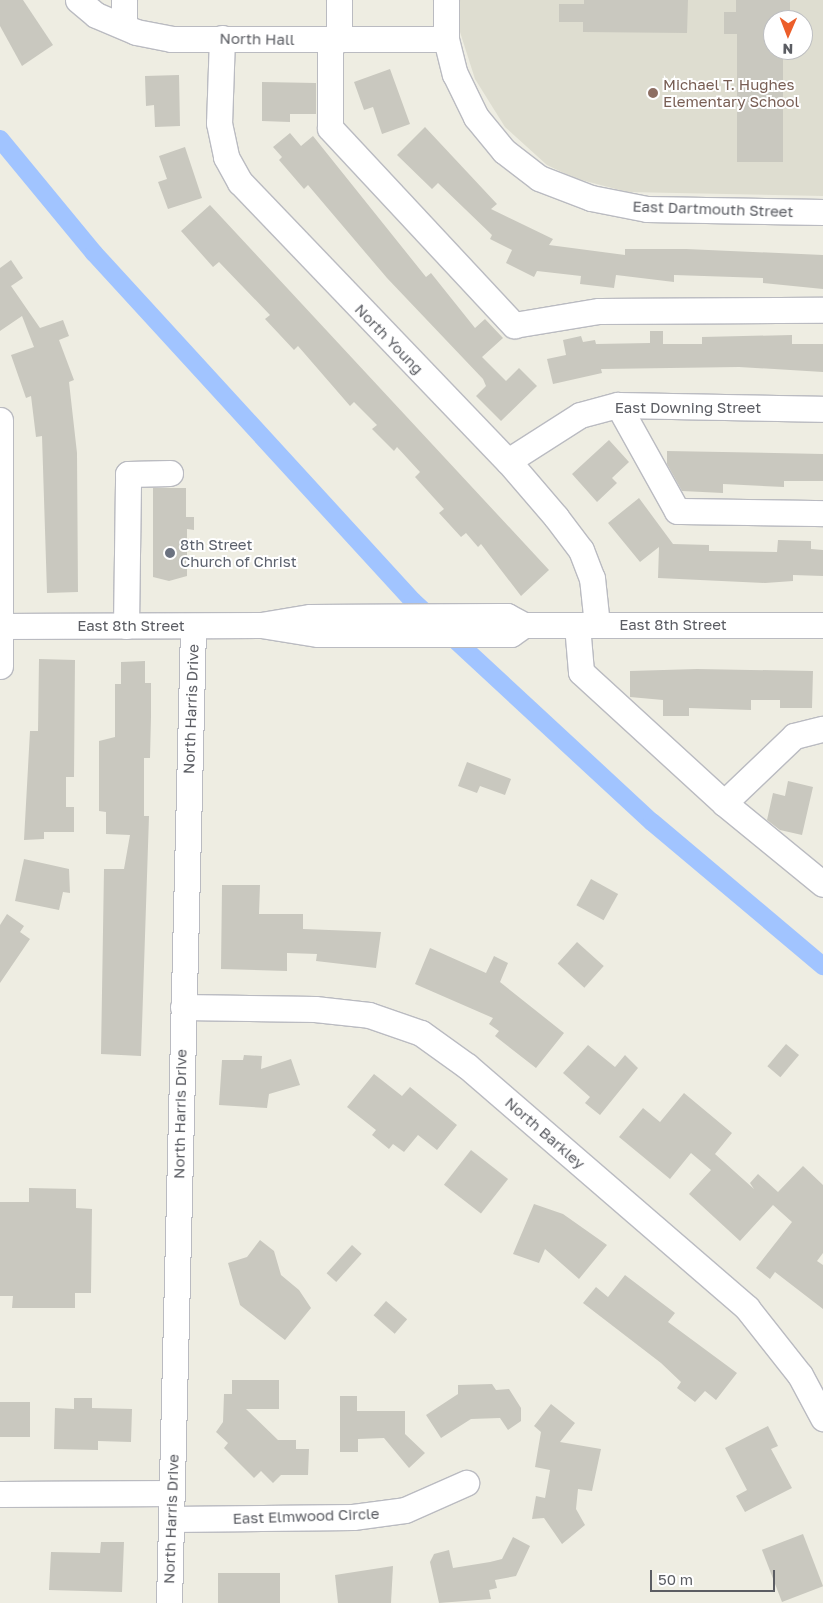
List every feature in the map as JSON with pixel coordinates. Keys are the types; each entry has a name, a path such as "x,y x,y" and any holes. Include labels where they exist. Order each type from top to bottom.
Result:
{"street":[{"name":"North Hall","path":"78,0 96,15 124,26 171,38 446,39"},
{"path":"124,0 124,26"},
{"path":"339,0 334,40 330,128 514,326 599,311 823,310"},
{"name":"East Dartmouth Street","path":"446,0 446,39 454,74 476,117 504,150 552,184 647,210 823,212"},
{"name":"North Young","path":"222,38 219,124 226,157 240,182 508,462 581,550 592,578 581,672 724,803 823,884"},
{"path":"618,405 677,510 823,513"},
{"name":"East Downing Street","path":"508,462 580,415 618,405 823,409"},
{"path":"0,420 0,666"},
{"path":"126,626 128,474 170,473"},
{"name":"East 8th Street","path":"1,626 261,625 318,634 406,625 447,616 507,616 524,625 823,625"},
{"name":"East 8th Street","path":"406,625 469,634 511,634 524,625"},
{"name":"North Harris Drive","path":"169,1603 193,626"},
{"path":"724,803 794,736 823,729"},
{"name":"North Barkley","path":"183,1007 315,1009 369,1015 421,1033 467,1066 747,1308 800,1375 823,1418"},
{"name":"East Elmwood Circle","path":"171,1519 370,1515 405,1510 466,1483"},
{"path":"0,1494 172,1493"}],"shaded area":[{"name":"Michael T. Hughes Elementary School","path":"460,0 823,0 823,196 627,192 574,178 547,165 505,127 475,79 460,32"}],"building":[{"path":"0,0 23,0 53,45 22,66 0,26"},
{"path":"584,0 688,0 687,33 583,32 583,22 559,22 559,4 584,4"},
{"path":"736,0 790,0 790,10 763,10 763,60 783,60 783,162 737,162 737,34 724,34 724,12 736,12"},
{"path":"390,69 410,124 382,134 373,107 364,110 354,82"},
{"path":"179,75 180,126 155,127 154,105 146,106 145,76"},
{"path":"262,82 316,83 316,114 290,114 290,122 262,121"},
{"path":"425,127 497,204 491,209 553,239 549,245 625,255 625,249 686,249 823,255 823,289 763,283 763,278 674,275 674,282 616,275 614,288 580,284 581,276 537,271 534,277 506,263 512,250 490,239 492,235 438,183 432,189 397,155"},
{"path":"290,133 301,146 313,136 426,277 431,273 475,328 485,319 503,338 482,357 506,381 519,368 537,386 501,421 476,396 486,386 483,379 387,278 308,185 304,189 279,160 282,157 273,147"},
{"path":"185,147 202,198 168,209 158,182 167,179 159,156"},
{"path":"210,205 549,570 521,596 481,544 478,547 466,533 461,537 439,513 444,509 415,477 420,472 397,447 394,451 372,429 377,425 354,402 350,406 298,346 294,350 265,319 270,315 219,262 213,267 181,231"},
{"path":"11,260 23,278 11,286 40,328 63,320 69,336 59,340 74,380 69,382 77,453 78,592 47,593 42,436 36,437 31,396 26,398 11,355 34,347 22,316 0,331 0,268"},
{"path":"650,331 663,331 663,344 702,344 702,337 792,335 792,344 823,344 823,372 739,367 601,369 602,373 553,384 547,359 566,355 563,340 581,336 583,342 595,340 596,344 650,343"},
{"path":"609,440 629,462 612,478 617,483 597,502 572,474"},
{"path":"667,451 823,454 823,481 784,481 784,487 723,484 723,493 682,491 667,464"},
{"name":"8th Street Church of Christ","path":"153,488 186,488 186,517 194,517 194,530 187,529 187,576 169,581 153,577"},
{"path":"639,498 673,544 709,545 709,551 777,552 778,540 811,541 811,549 823,550 823,576 793,575 793,581 765,583 658,578 659,547 640,562 608,523"},
{"path":"39,659 75,660 74,777 66,777 66,807 74,807 74,832 44,832 44,839 24,840 30,731 38,731"},
{"path":"145,661 145,683 151,683 151,717 150,758 144,758 144,816 149,816 141,1056 101,1054 104,869 124,869 130,835 106,834 106,812 99,811 99,741 115,737 115,684 121,684 121,662"},
{"path":"697,669 813,671 812,708 780,708 780,700 751,700 751,710 689,708 689,716 663,716 663,700 630,697 630,671"},
{"path":"467,762 511,779 505,795 480,786 477,793 458,786"},
{"path":"788,781 813,787 802,835 780,830 767,820 773,793 785,796"},
{"path":"24,859 69,869 70,893 63,892 59,910 15,901"},
{"path":"591,879 618,894 604,920 576,905"},
{"path":"222,885 260,885 259,914 303,914 303,929 381,932 376,968 316,961 317,954 287,953 287,971 221,969"},
{"path":"7,914 24,926 20,932 30,939 0,983 0,925"},
{"path":"577,942 604,966 584,988 558,964"},
{"path":"430,948 486,973 494,956 508,963 500,982 564,1033 536,1068 495,1036 499,1031 489,1024 493,1018 415,984"},
{"path":"786,1044 799,1055 780,1077 767,1066"},
{"path":"588,1045 615,1067 625,1055 638,1068 600,1115 585,1103 590,1097 563,1073"},
{"path":"244,1055 262,1056 261,1069 291,1059 300,1085 269,1094 267,1108 219,1105 222,1060 243,1060"},
{"path":"374,1074 402,1096 410,1087 457,1125 437,1150 418,1135 404,1152 393,1144 389,1149 372,1135 376,1130 347,1107"},
{"path":"684,1093 732,1133 715,1154 754,1189 750,1183 758,1174 778,1192 803,1166 823,1185 823,1253 817,1261 823,1265 823,1309 775,1272 770,1279 756,1268 792,1222 773,1205 740,1241 689,1194 711,1170 691,1153 670,1179 619,1137 643,1108 660,1122"},
{"path":"471,1150 508,1179 481,1214 444,1185"},
{"path":"29,1188 76,1189 76,1208 92,1209 91,1293 75,1293 75,1308 12,1308 13,1296 0,1296 0,1202 29,1202"},
{"path":"534,1204 563,1214 607,1245 579,1279 545,1249 539,1263 513,1254"},
{"path":"260,1240 274,1251 281,1275 299,1290 311,1308 285,1340 240,1305 228,1263 247,1257"},
{"path":"352,1245 362,1254 336,1282 327,1273"},
{"path":"625,1275 675,1313 668,1322 737,1373 716,1400 705,1391 695,1402 677,1388 681,1382 661,1363 583,1303 596,1287 608,1297"},
{"path":"386,1301 407,1319 395,1334 374,1315"},
{"path":"232,1380 279,1380 279,1409 246,1409 278,1440 296,1440 296,1449 309,1449 308,1475 281,1475 273,1483 261,1471 254,1478 224,1448 228,1443 216,1432 223,1422 224,1394 232,1394"},
{"path":"492,1384 496,1390 509,1389 521,1408 521,1421 508,1430 500,1418 471,1419 441,1438 426,1415 458,1394 458,1385"},
{"path":"340,1396 357,1396 357,1411 405,1411 405,1434 425,1453 409,1468 384,1438 358,1439 358,1452 340,1452"},
{"path":"74,1398 92,1398 92,1408 132,1409 131,1442 98,1441 98,1450 54,1449 55,1408 74,1409"},
{"path":"0,1402 30,1402 30,1437 0,1437"},
{"path":"551,1404 575,1423 560,1442 601,1449 592,1491 578,1489 576,1509 585,1525 562,1544 544,1518 532,1519 536,1496 545,1498 550,1470 535,1467 541,1432 534,1426"},
{"path":"768,1426 778,1446 771,1449 792,1488 745,1512 736,1496 747,1490 725,1448"},
{"path":"803,1534 823,1586 782,1602 762,1550"},
{"path":"513,1537 530,1546 516,1576 495,1580 497,1588 489,1590 491,1599 439,1603 430,1562 434,1554 449,1550 453,1568 490,1562 502,1559"},
{"path":"101,1542 124,1542 122,1592 49,1590 51,1552 100,1553"},
{"path":"393,1566 391,1603 338,1603 335,1575"},
{"path":"218,1573 280,1573 280,1603 218,1603"}],"waterway":[{"path":"0,139 94,253 413,601 652,822 823,966"}],"place":[{"name":"Michael T. Hughes Elementary School","path":"653,93"},
{"name":"8th Street Church of Christ","path":"170,553"}]}
